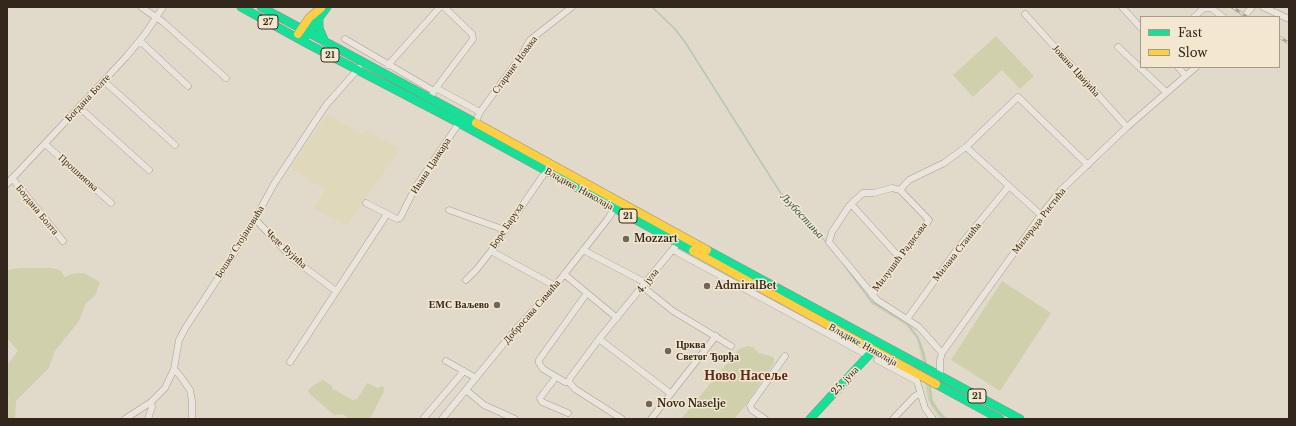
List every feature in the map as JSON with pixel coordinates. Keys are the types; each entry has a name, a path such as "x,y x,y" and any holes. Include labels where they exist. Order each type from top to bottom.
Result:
{"main road":[{"name":"Владике Николаја","path":"241,7 299,39 433,93 475,123 678,243 874,350 902,356 1020,419"},
{"name":"Владике Николаја","path":"261,7 325,42 459,123 546,171 616,206 898,364 1000,419"},
{"path":"299,39 309,18 322,7"},
{"path":"304,31 319,18 327,7"},
{"path":"319,18 319,28 325,42"},
{"name":"25. јуна","path":"810,419 874,350"}],"street":[{"path":"141,7 156,17 226,78"},
{"name":"Богдана Болте","path":"7,184 140,41 163,7"},
{"path":"388,65 440,7"},
{"path":"433,93 473,39 472,34 444,7"},
{"name":"Старине Новака","path":"475,123 480,112 521,56 530,40 572,7"},
{"path":"1122,7 1140,27"},
{"path":"1247,13 1252,7"},
{"path":"1263,7 1289,19"},
{"path":"1195,16 1207,8 1211,8 1222,16"},
{"name":"Јована Цвијића","path":"1026,14 1127,127"},
{"path":"345,40 433,93 480,112"},
{"path":"140,41 188,86"},
{"path":"1118,47 1140,68"},
{"name":"Бошка Стојановића","path":"125,419 150,402 165,388 174,370 177,345 180,336 255,219 274,184 327,104 373,57"},
{"path":"1140,68 1166,92"},
{"path":"1179,68 1185,75"},
{"name":"Милорада Ристића","path":"937,384 937,374 942,353 1041,215 1061,190 1127,127 1195,68"},
{"path":"104,81 175,145"},
{"path":"900,258 851,204 864,193 874,193 892,188 900,190 909,180 944,163 966,147 1018,97 1088,165"},
{"path":"79,107 148,170"},
{"name":"Ивана Цанкара","path":"366,203 398,219 402,216 415,188 459,123"},
{"name":"Прошинова","path":"45,144 111,203"},
{"path":"966,147 1041,215"},
{"name":"Боре Баруха","path":"466,280 491,251 546,171"},
{"name":"Богдана Болта","path":"12,178 63,242"},
{"name":"Милана Станића","path":"907,319 958,248 1009,186"},
{"name":"Милушић Радисава","path":"872,295 929,220 900,190"},
{"name":"Милушић Радисава","path":"851,204 842,214 832,232 829,242 872,295 882,305 907,319 923,331 942,353"},
{"name":"Добросава Симића","path":"442,419 515,330 555,286 616,206"},
{"path":"449,210 505,230"},
{"path":"290,362 387,214"},
{"name":"Чеде Вујића","path":"255,219 292,258 336,291"},
{"name":"4. јула","path":"569,382 572,374 599,339 678,243"},
{"path":"583,250 644,285 673,311 731,346"},
{"path":"673,250 874,350"},
{"path":"491,251 555,286"},
{"path":"564,274 617,318"},
{"path":"587,293 539,363 543,369 565,382 569,382 575,389 622,419"},
{"path":"651,419 716,336"},
{"path":"599,339 670,393"},
{"path":"765,419 752,410 750,406 785,356"},
{"path":"877,360 914,379 918,384 925,408 933,419"},
{"path":"446,361 476,378"},
{"path":"174,370 182,377 190,390 192,401 192,419"},
{"path":"424,419 464,371"},
{"path":"556,377 540,398 542,402 568,412"},
{"path":"466,390 484,405 515,419"},
{"path":"893,419 914,397 920,393"},
{"path":"148,419 152,407 150,402"}],"shaded area":[{"path":"327,114 363,135 367,130 400,149 346,226 313,208 325,190 291,168"}],"green space":[{"path":"996,36 1034,76 1020,89 1002,70 973,97 953,75"},
{"path":"20,268 50,268 60,270 65,277 71,274 84,273 100,282 95,296 86,303 79,321 55,351 49,368 16,401 15,419 7,419 7,402 9,399 7,397 7,365 18,351 7,338 7,270"},
{"path":"1002,281 1051,313 1000,391 951,360"},
{"path":"872,300 908,322 919,338 925,353 933,400 938,409 948,419 940,418 928,399 917,339 906,325 870,303"},
{"path":"748,346 753,347 759,353 774,357 774,363 745,406 734,419 681,419 739,349"},
{"path":"323,380 331,385 333,389 353,400 357,399 367,383 378,388 382,386 384,391 370,419 349,419 343,414 334,415 310,394 308,390"}],"waterway":[{"name":"Љубостиња","path":"652,7 675,29 685,42 780,192 827,243"},
{"name":"Љубостиња","path":"844,265 871,301 907,323 918,338 926,365"},
{"name":"Љубостиња","path":"930,384 931,401 945,419"}],"railway":[{"path":"1232,7 1246,16"},
{"path":"1280,38 1289,43"}],"traffic: fast":[{"path":"241,7 459,123 693,251"},
{"path":"261,7 476,123"},
{"path":"304,38 327,7"},
{"path":"319,17 319,28 325,42"},
{"path":"707,250 1020,419"},
{"path":"810,419 877,346"},
{"path":"936,384 1000,419"}],"traffic: slow":[{"path":"298,34 309,18 321,8"},
{"path":"476,123 707,250"},
{"path":"693,251 936,384"}],"place":[{"name":"Mozzart","path":"626,239"},
{"name":"AdmiralBet","path":"707,286"},
{"name":"ЕМС Ваљево","path":"497,305"},
{"name":"Црква Светог Ђорђа","path":"668,351"},
{"name":"Novo Naselje","path":"649,404"}],"district":[{"name":"Ново Насеље","path":"746,376"}]}
